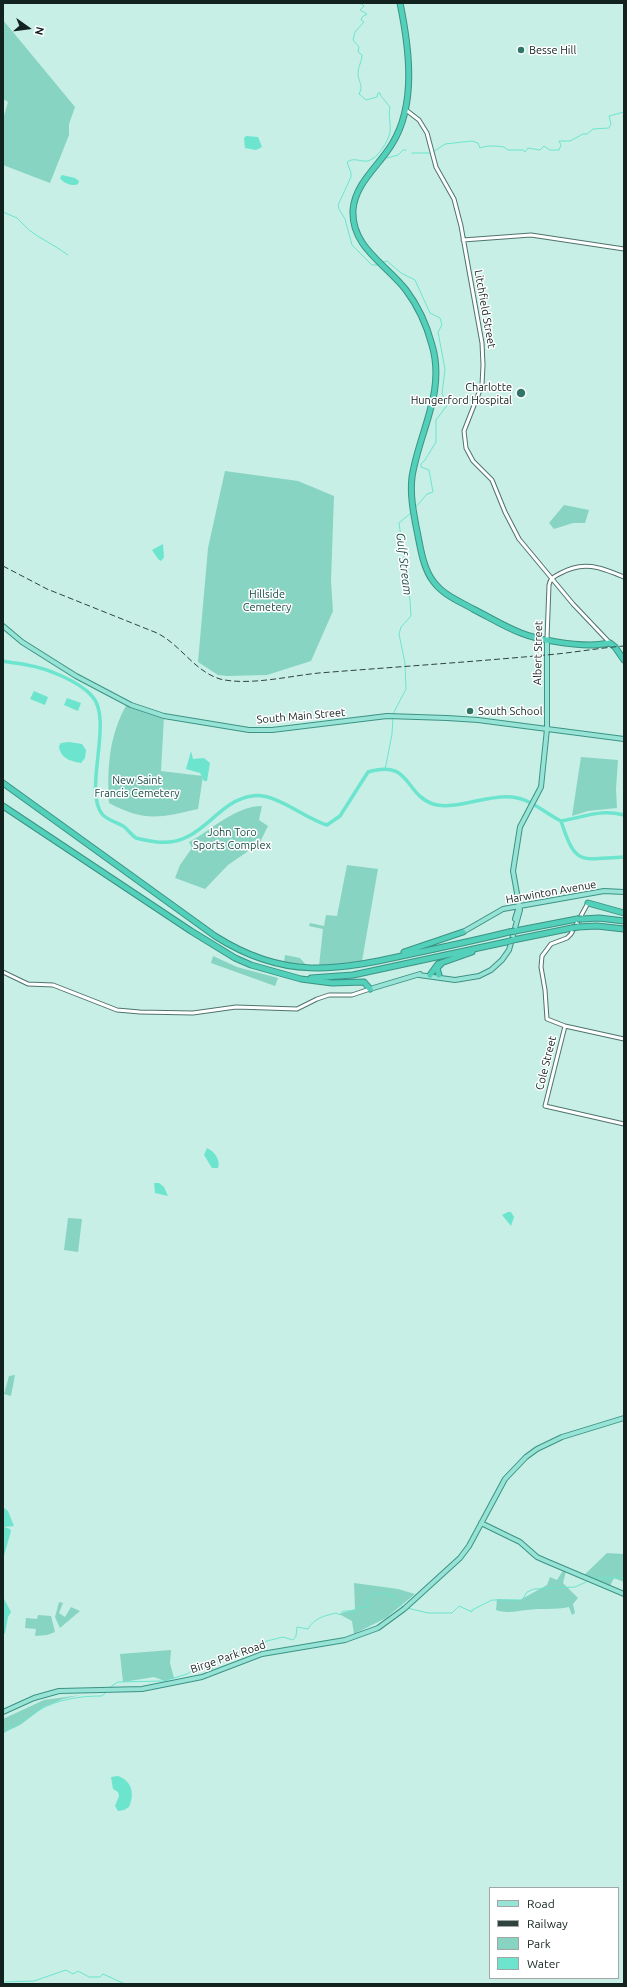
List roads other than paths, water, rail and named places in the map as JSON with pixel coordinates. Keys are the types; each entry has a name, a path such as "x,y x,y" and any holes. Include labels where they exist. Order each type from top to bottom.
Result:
{"highway":[{"path":"400,3 406,36 408,64 406,110 396,138 364,182 354,203 354,221 358,237 367,250 404,288 418,309 432,345 437,367 436,390 412,476 411,495 413,511 425,564 432,580 437,586 458,601 511,629 528,636 588,645 610,643"},
{"name":"Litchfield Street","path":"610,643 615,647 624,660"},
{"path":"3,783 206,930 243,953 274,963 304,968 336,968 370,963 509,932 579,919 599,918 624,921"},
{"path":"3,806 220,949 251,965 286,976 332,983 364,982 370,989"},
{"path":"588,903 624,913"},
{"path":"286,976 315,978 353,975 575,928 597,926 624,929"},
{"path":"370,963 446,939 463,932"},
{"path":"430,974 435,966 445,961 494,945"},
{"path":"439,975 437,968 445,961"}],"main road":[{"name":"South Main Street","path":"3,626 22,642 76,676 131,705 164,716 224,727 272,730 393,716 478,720 624,739"},
{"name":"Albert Street","path":"519,906 513,871 520,828 541,787 547,729 547,639"},
{"name":"Harwinton Avenue","path":"463,932 503,909 604,891 624,892"},
{"path":"588,894 588,903"},
{"path":"430,974 465,980 479,976 491,970 502,960 509,950 520,910 519,906"},
{"path":"370,989 419,975 430,974 465,978 478,974 491,967 501,957 507,947 519,906"},
{"name":"Birge Park Road","path":"3,1712 48,1693 72,1690 142,1689 168,1685 202,1677 272,1651 359,1636 384,1625 424,1592 460,1558 469,1546 506,1479 517,1465 528,1455 562,1437 624,1418"},
{"path":"481,1523 523,1544 537,1557 547,1562 624,1594"}],"street":[{"name":"Litchfield Street","path":"406,110 419,120 427,133 437,169 456,203 482,343 482,384 464,431 466,448 473,461 492,480 505,512 519,539 551,579 610,643"},
{"path":"463,240 531,236 624,250"},
{"path":"551,579 565,570 583,565 604,569 624,577"},
{"name":"Albert Street","path":"547,639 549,585 551,579"},
{"path":"588,903 568,938 551,944 542,956 541,967 546,990 547,1019 565,1026 624,1038"},
{"path":"3,972 24,983 53,985 122,1010 193,1013 236,1007 292,1009 302,1007 317,999 329,995 352,995 370,989"},
{"name":"Cole Street","path":"565,1026 545,1106 624,1124"}],"water":[{"path":"246,136 258,137 262,147 256,150 245,148 244,138"},
{"path":"62,175 75,178 79,181 78,184 71,185 66,183 60,178"},
{"path":"163,544 164,557 161,561 152,550"},
{"path":"34,691 48,697 45,705 30,699"},
{"path":"67,698 81,703 78,711 64,705"},
{"path":"69,742 82,744 86,750 85,758 81,763 69,760 61,753 59,746 61,743"},
{"path":"191,751 193,759 204,758 210,763 207,781 204,781 200,773 186,769"},
{"path":"207,1148 212,1151 218,1159 218,1168 212,1168 204,1155"},
{"path":"154,1183 159,1183 164,1187 168,1196 155,1193"},
{"path":"511,1212 514,1217 511,1226 502,1215"},
{"path":"3,1507 8,1511 14,1526 4,1527 10,1529 11,1531 3,1559"},
{"path":"3,1597 11,1612 8,1617 5,1633 3,1635"},
{"path":"118,1776 123,1778 131,1788 132,1797 129,1807 118,1811 115,1806 119,1796 118,1792 113,1789 111,1777"}],"waterway":[{"path":"360,3 364,6 360,10 367,14 362,17 361,20 364,22 355,32 353,40 359,47 358,52 362,55 358,71 361,86 359,94 366,100 377,97 378,93 380,93 390,107 390,132 382,149 375,157 368,161 352,160 347,162 351,177 338,205 345,219 352,245 372,265 379,265"},
{"path":"433,152 445,144 472,141 478,143 480,148 498,146 504,147 508,150 523,150 525,152 528,148 540,150 544,146 550,150 559,150 561,145 559,141 570,141 583,134 587,134 593,129 609,128 611,124 609,116 624,112"},
{"path":"387,158 398,155 403,150 406,150"},
{"path":"412,153 430,153"},
{"path":"3,212 17,218 28,229"},
{"path":"29,230 68,255"},
{"name":"Gulf Stream","path":"383,262 387,261 401,273 415,280 430,313 440,318 442,325 438,332 445,369 442,394 448,404 436,420 436,442 421,464 421,467 429,470 433,492 427,494 415,508"},
{"name":"Gulf Stream","path":"393,714 406,689 405,663 399,634 401,627 411,616 399,523 412,512"},
{"path":"3,661 24,664 52,672 71,680 92,696 98,707 100,721 100,737 96,772 97,803 104,816 123,826 136,838 157,842 172,842 186,838 228,806 239,800 252,796 270,798 327,825 340,816 368,772 382,769 392,770 400,774 417,793 433,804 441,806 492,798 512,797 532,803 561,821"},
{"name":"Gulf Stream","path":"385,770 392,734 393,717"},
{"path":"561,821 599,813 615,813 624,815"},
{"path":"561,821 571,846 576,853 582,857 589,859 624,857"},
{"path":"596,1578 624,1578"},
{"path":"407,1608 428,1613 452,1613 459,1606 472,1612 472,1610 492,1600 522,1600 527,1592 534,1589 575,1587 586,1582"},
{"path":"109,1688 118,1682 164,1681 187,1674 196,1668 212,1669 219,1659 226,1657 230,1652 239,1652 259,1643 283,1637 293,1640 296,1636 297,1627 308,1629 313,1622 323,1616 336,1613 340,1615 343,1611 356,1611 357,1608 367,1607 369,1603 365,1601 373,1594 384,1593 395,1596 397,1604 404,1607"},
{"path":"3,1733 54,1703 70,1699 102,1696 107,1691"},
{"path":"3,1982 34,1981 66,1970 73,1974 78,1971 89,1977 100,1977 103,1974 125,1984"}],"railway":[{"path":"3,566 47,589 157,633 166,638 203,670 220,679 231,681 269,680 319,673 518,658 624,646"}],"place":[{"name":"Besse Hill","path":"521,50"},
{"name":"Charlotte Hungerford Hospital","path":"521,393"},
{"name":"South School","path":"470,711"}],"park label":[{"name":"Hillside Cemetery","path":"267,600"},
{"name":"New Saint Francis Cemetery","path":"137,786"},
{"name":"John Toro Sports Complex","path":"232,838"}]}
